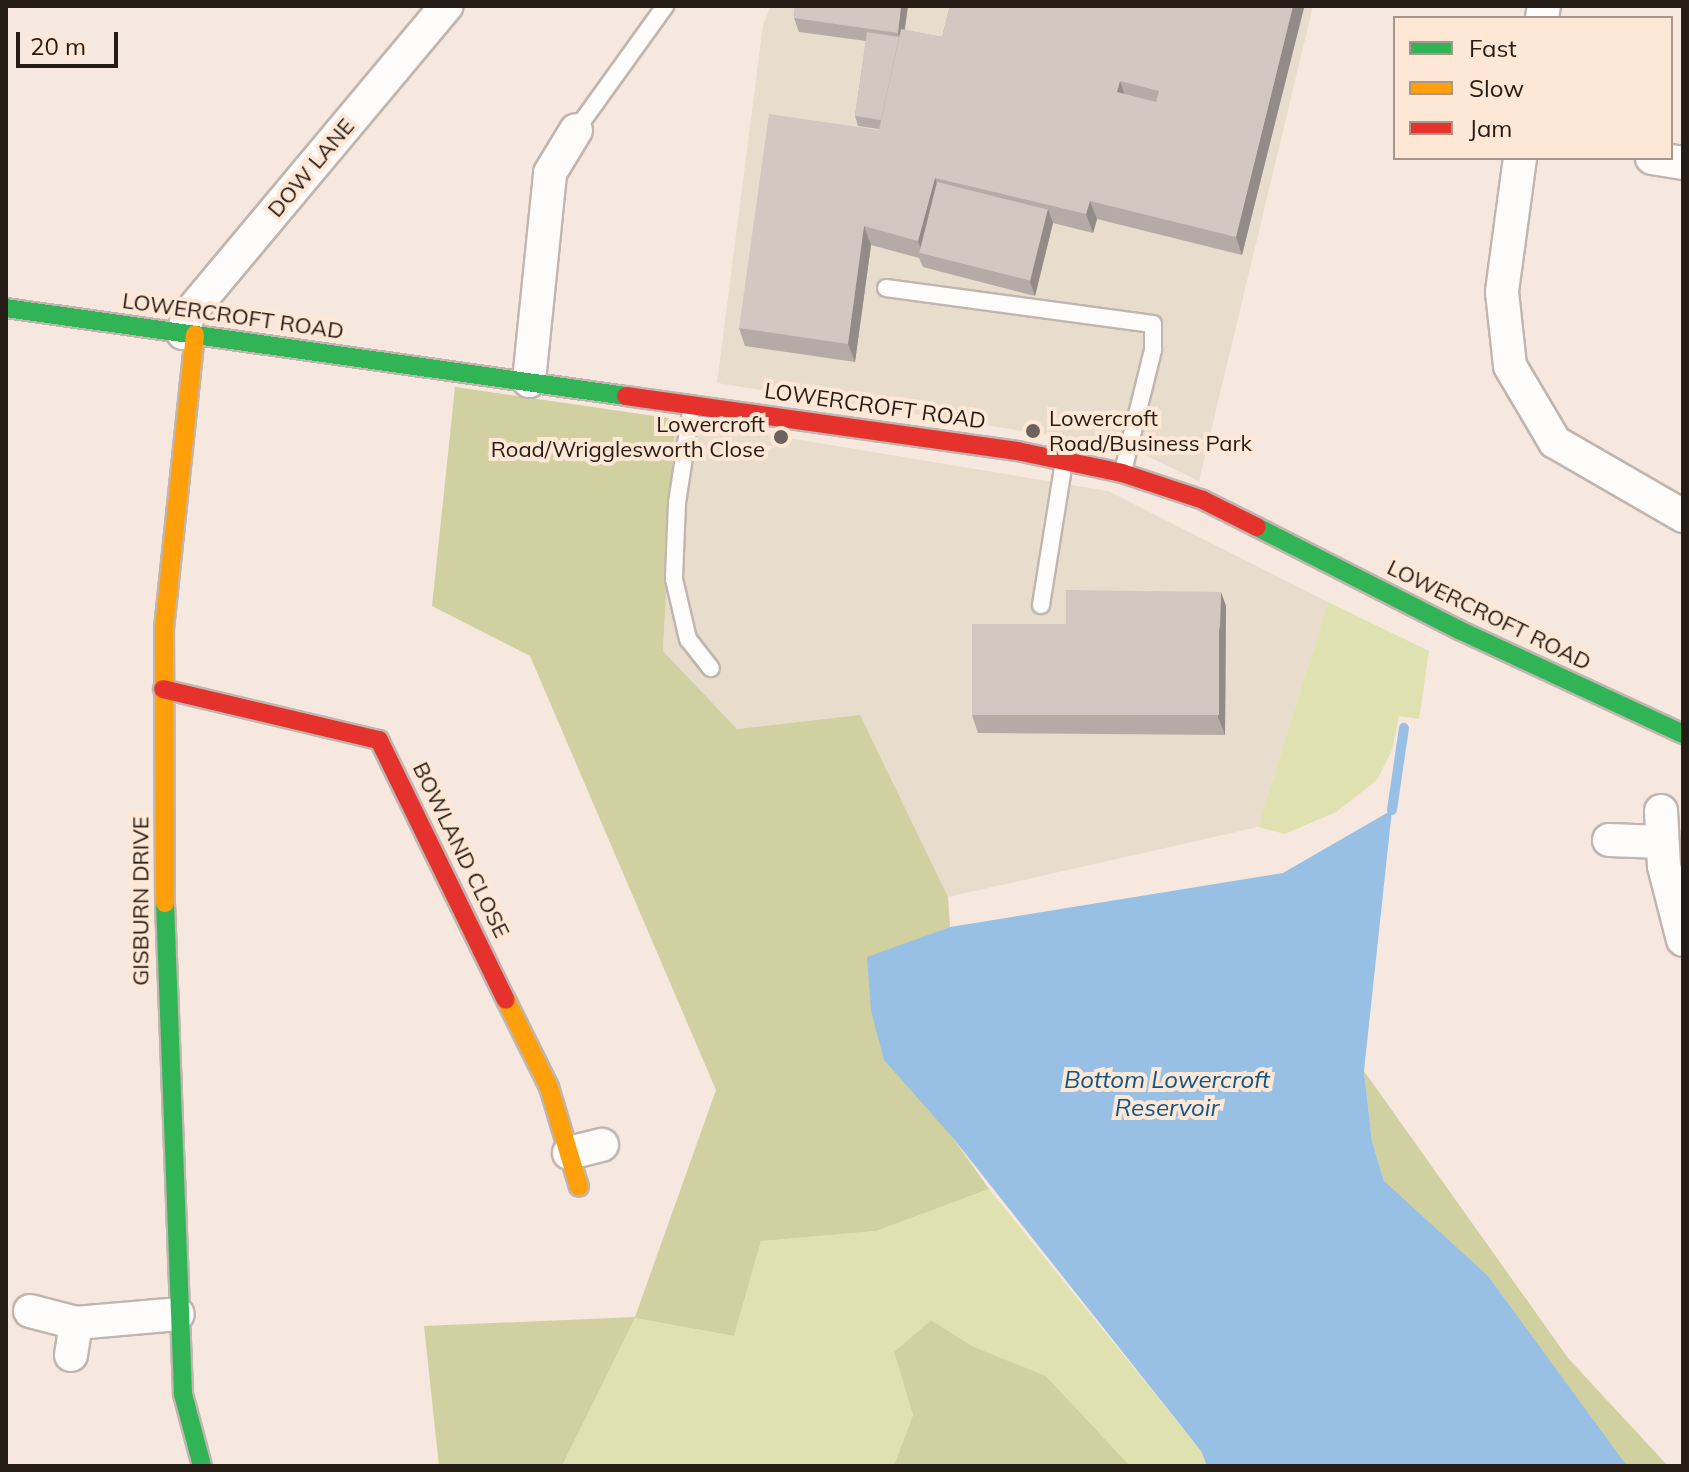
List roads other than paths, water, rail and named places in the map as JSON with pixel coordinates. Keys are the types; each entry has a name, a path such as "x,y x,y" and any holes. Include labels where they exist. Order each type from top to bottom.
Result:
{"street":[{"name":"DOW LANE","path":"189,334 188,315 446,6"},
{"path":"529,381 550,173 576,130"},
{"path":"1520,160 1502,292 1510,366 1555,442 1683,516"},
{"name":"LOWERCROFT ROAD","path":"6,308 692,403 1065,461 1122,473 1203,500 1683,734"},
{"name":"GISBURN DRIVE","path":"189,334 169,565 163,689 165,992 183,1394 202,1466"},
{"name":"BOWLAND CLOSE","path":"163,689 379,740 549,1087 579,1187"},
{"path":"1609,840 1662,827 1683,940"},
{"path":"569,1153 602,1145"},
{"path":"30,1311 76,1323 178,1314"},
{"path":"71,1355 76,1323"}],"lane":[{"path":"576,130 665,6"},
{"path":"886,288 1153,324 1153,350 1122,473"},
{"path":"692,403 677,503 674,579 688,639 711,668"},
{"path":"1041,605 1065,461"}],"water":[{"name":"Bottom Lowercroft Reservoir","path":"1392,810 1364,1071 1372,1141 1384,1181 1488,1276 1627,1466 1207,1466 1201,1451 953,1138 884,1060 871,1011 867,957 950,927 1283,873"}],"waterway":[{"path":"1392,810 1404,728"}],"place":[{"name":"Lowercroft Road/Business Park","path":"1033,431"},
{"name":"Lowercroft Road/Wrigglesworth Close","path":"781,437"}]}
